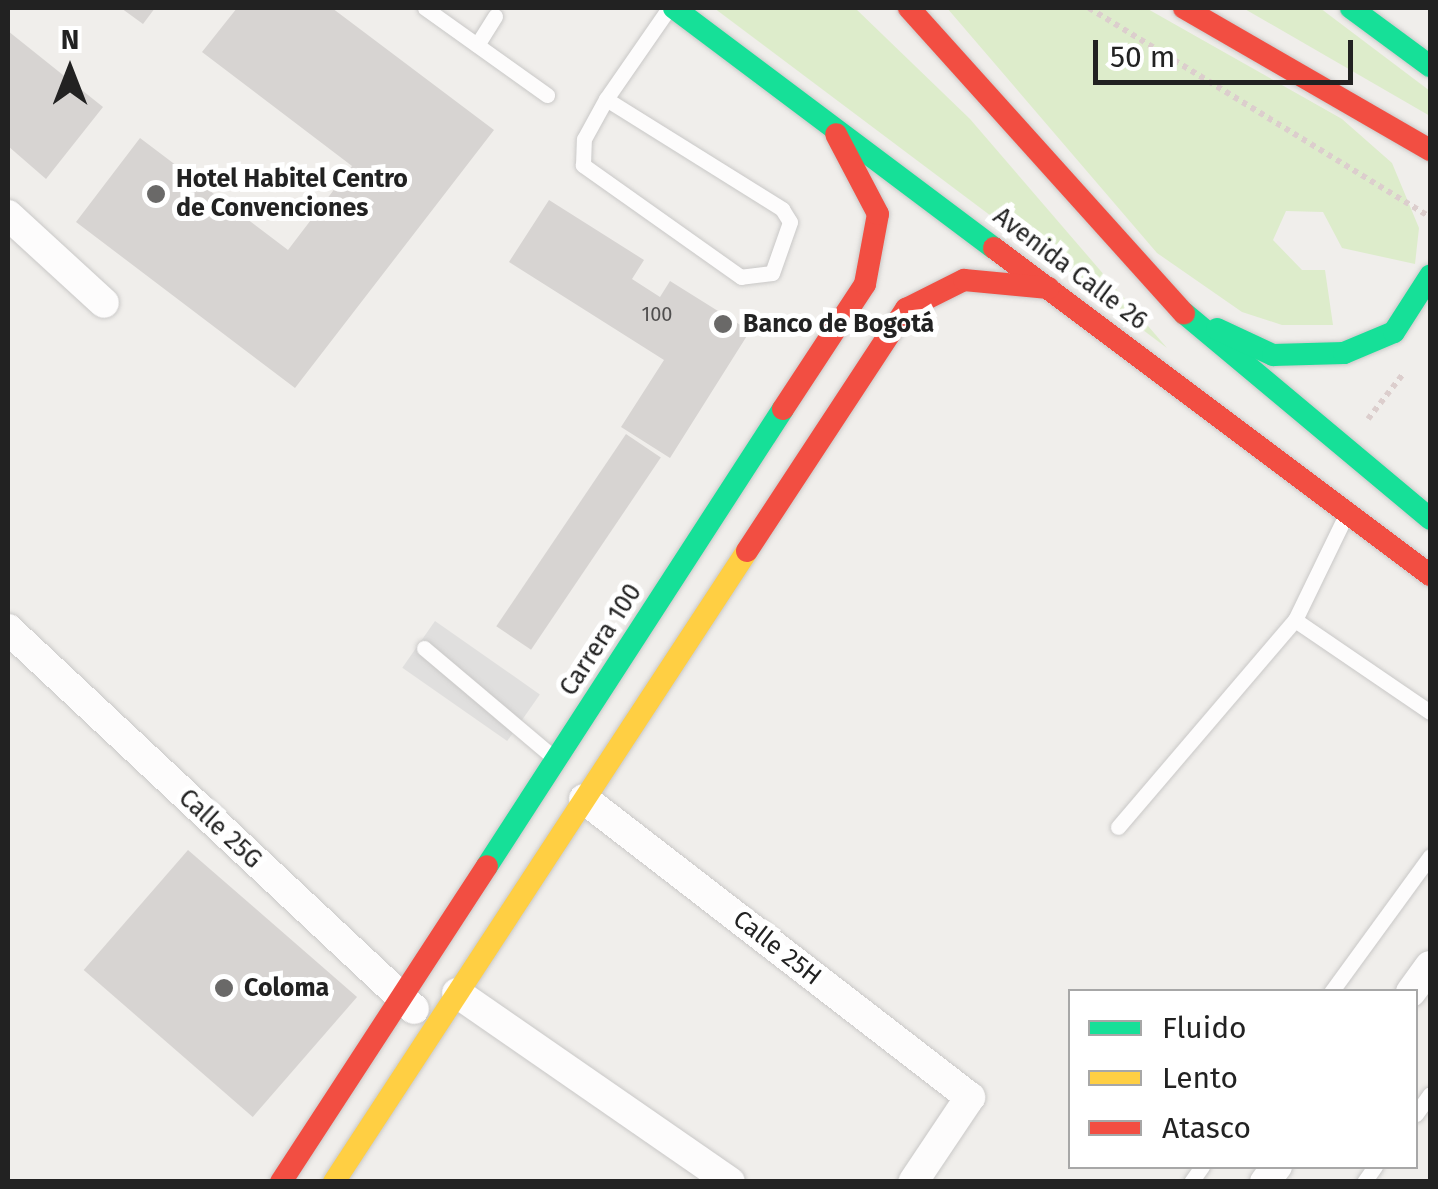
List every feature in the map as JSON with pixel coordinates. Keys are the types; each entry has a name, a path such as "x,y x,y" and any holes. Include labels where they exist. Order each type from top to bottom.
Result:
{"main road":[{"name":"Avenida Calle 26","path":"672,8 823,116 1430,576"},
{"name":"Avenida Calle 26","path":"909,8 1162,294 1276,400 1430,519"},
{"path":"1184,8 1430,150"},
{"path":"1352,8 1430,66"},
{"path":"1366,111 1422,172"},
{"name":"Carrera 100","path":"281,1182 866,284 875,203 823,116"},
{"path":"1162,294 1245,347 1320,358 1394,332 1430,276"},
{"path":"334,1182 906,309 964,280 1048,288"}],"street":[{"path":"8,215 104,303"},
{"name":"Calle 25G","path":"8,629 435,1026"},
{"name":"Calle 25H","path":"584,799 970,1097 913,1182"},
{"path":"1413,989 1430,966"},
{"path":"457,993 730,1182"}],"lane":[{"path":"425,8 547,95"},
{"path":"606,99 782,209 790,222 772,273 741,277 583,165 584,140 606,99 672,8"},
{"path":"477,45 495,16"},
{"path":"1118,827 1295,620 1348,514"},
{"path":"1295,620 1430,712"},
{"path":"424,648 556,760"},
{"path":"1333,989 1430,856"}],"path":[{"path":"1089,8 1430,216"},
{"path":"1361,428 1407,368"}],"green space":[{"path":"714,8 855,8 970,119 1167,348"},
{"path":"947,8 1146,8 1342,119 1392,163 1419,228 1415,264 1342,248 1323,212 1286,211 1273,240 1302,270 1325,270 1333,325 1282,325 1242,312 1157,253"},
{"path":"1243,8 1320,8 1430,91 1430,116"}],"shaded area":[{"path":"435,621 540,694 507,741 402,668"}],"building":[{"path":"121,8 155,8 143,24"},
{"name":"Hotel Habitel Centro de Convenciones","path":"237,8 332,8 494,130 295,388 76,222 140,138 288,250 352,166 202,52"},
{"path":"8,31 103,107 46,179 8,146"},
{"path":"549,200 644,260 632,279 660,297 670,281 750,331 670,458 621,427 664,360 509,262"},
{"path":"626,434 661,457 531,650 496,626"},
{"name":"Coloma","path":"188,850 357,997 253,1117 84,970"}],"traffic: fast":[{"path":"674,8 994,248"},
{"path":"1351,8 1430,66"},
{"path":"1217,329 1273,355 1344,353 1394,332 1430,276"},
{"path":"1184,313 1430,519"},
{"path":"487,866 783,409"}],"traffic: slow":[{"path":"334,1182 747,551"}],"traffic: jam":[{"path":"909,8 1184,313"},
{"path":"1184,8 1430,150"},
{"path":"783,409 865,284 878,214 836,134"},
{"path":"994,248 1430,575"},
{"path":"747,551 906,309 964,280 1049,288"},
{"path":"281,1182 487,866"}],"place":[{"name":"Hotel Habitel Centro de Convenciones","path":"156,194"},
{"name":"Banco de Bogotá","path":"723,324"},
{"name":"Coloma","path":"224,988"}]}
